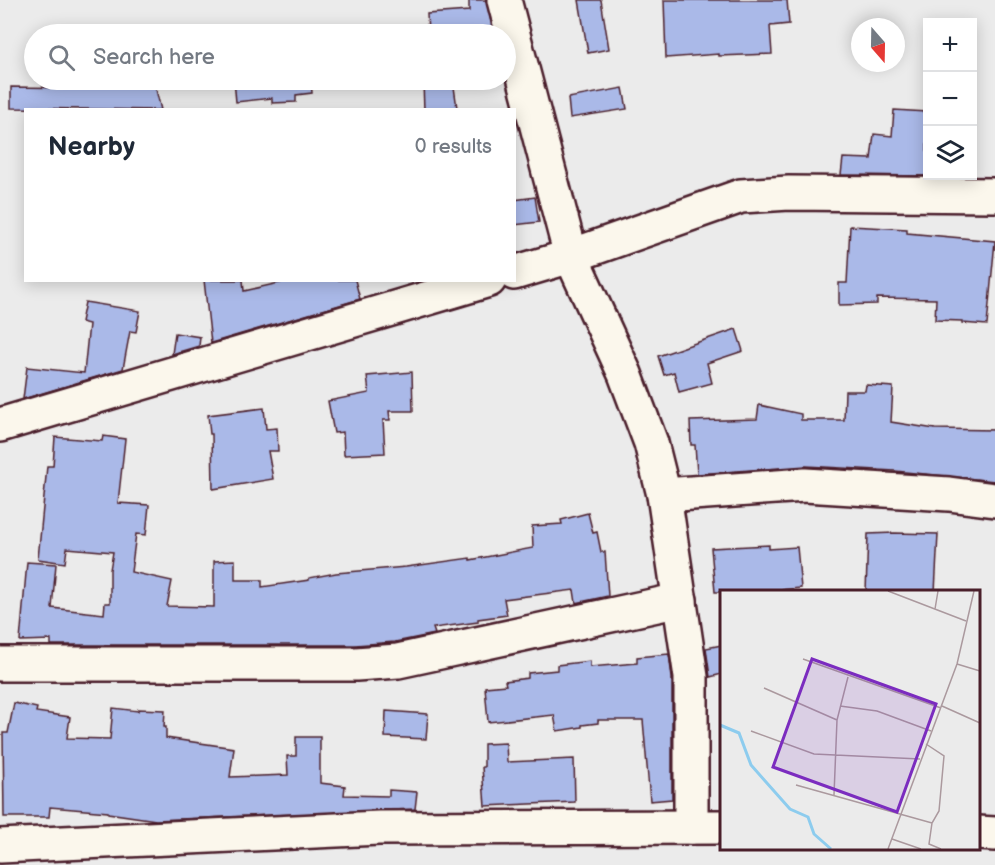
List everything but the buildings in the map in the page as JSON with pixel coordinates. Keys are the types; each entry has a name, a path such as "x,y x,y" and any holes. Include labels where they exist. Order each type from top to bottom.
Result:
{"street":[{"path":"504,0 510,24"},
{"path":"0,846 379,828 707,827 691,677 664,495 651,443 625,374 571,256 516,46"},
{"path":"516,272 571,256 741,196 789,193 995,195"},
{"path":"0,425 482,282"},
{"path":"664,495 805,485 949,494 995,500"},
{"path":"0,664 356,664 398,661 680,600"},
{"path":"980,833 995,834"}]}
